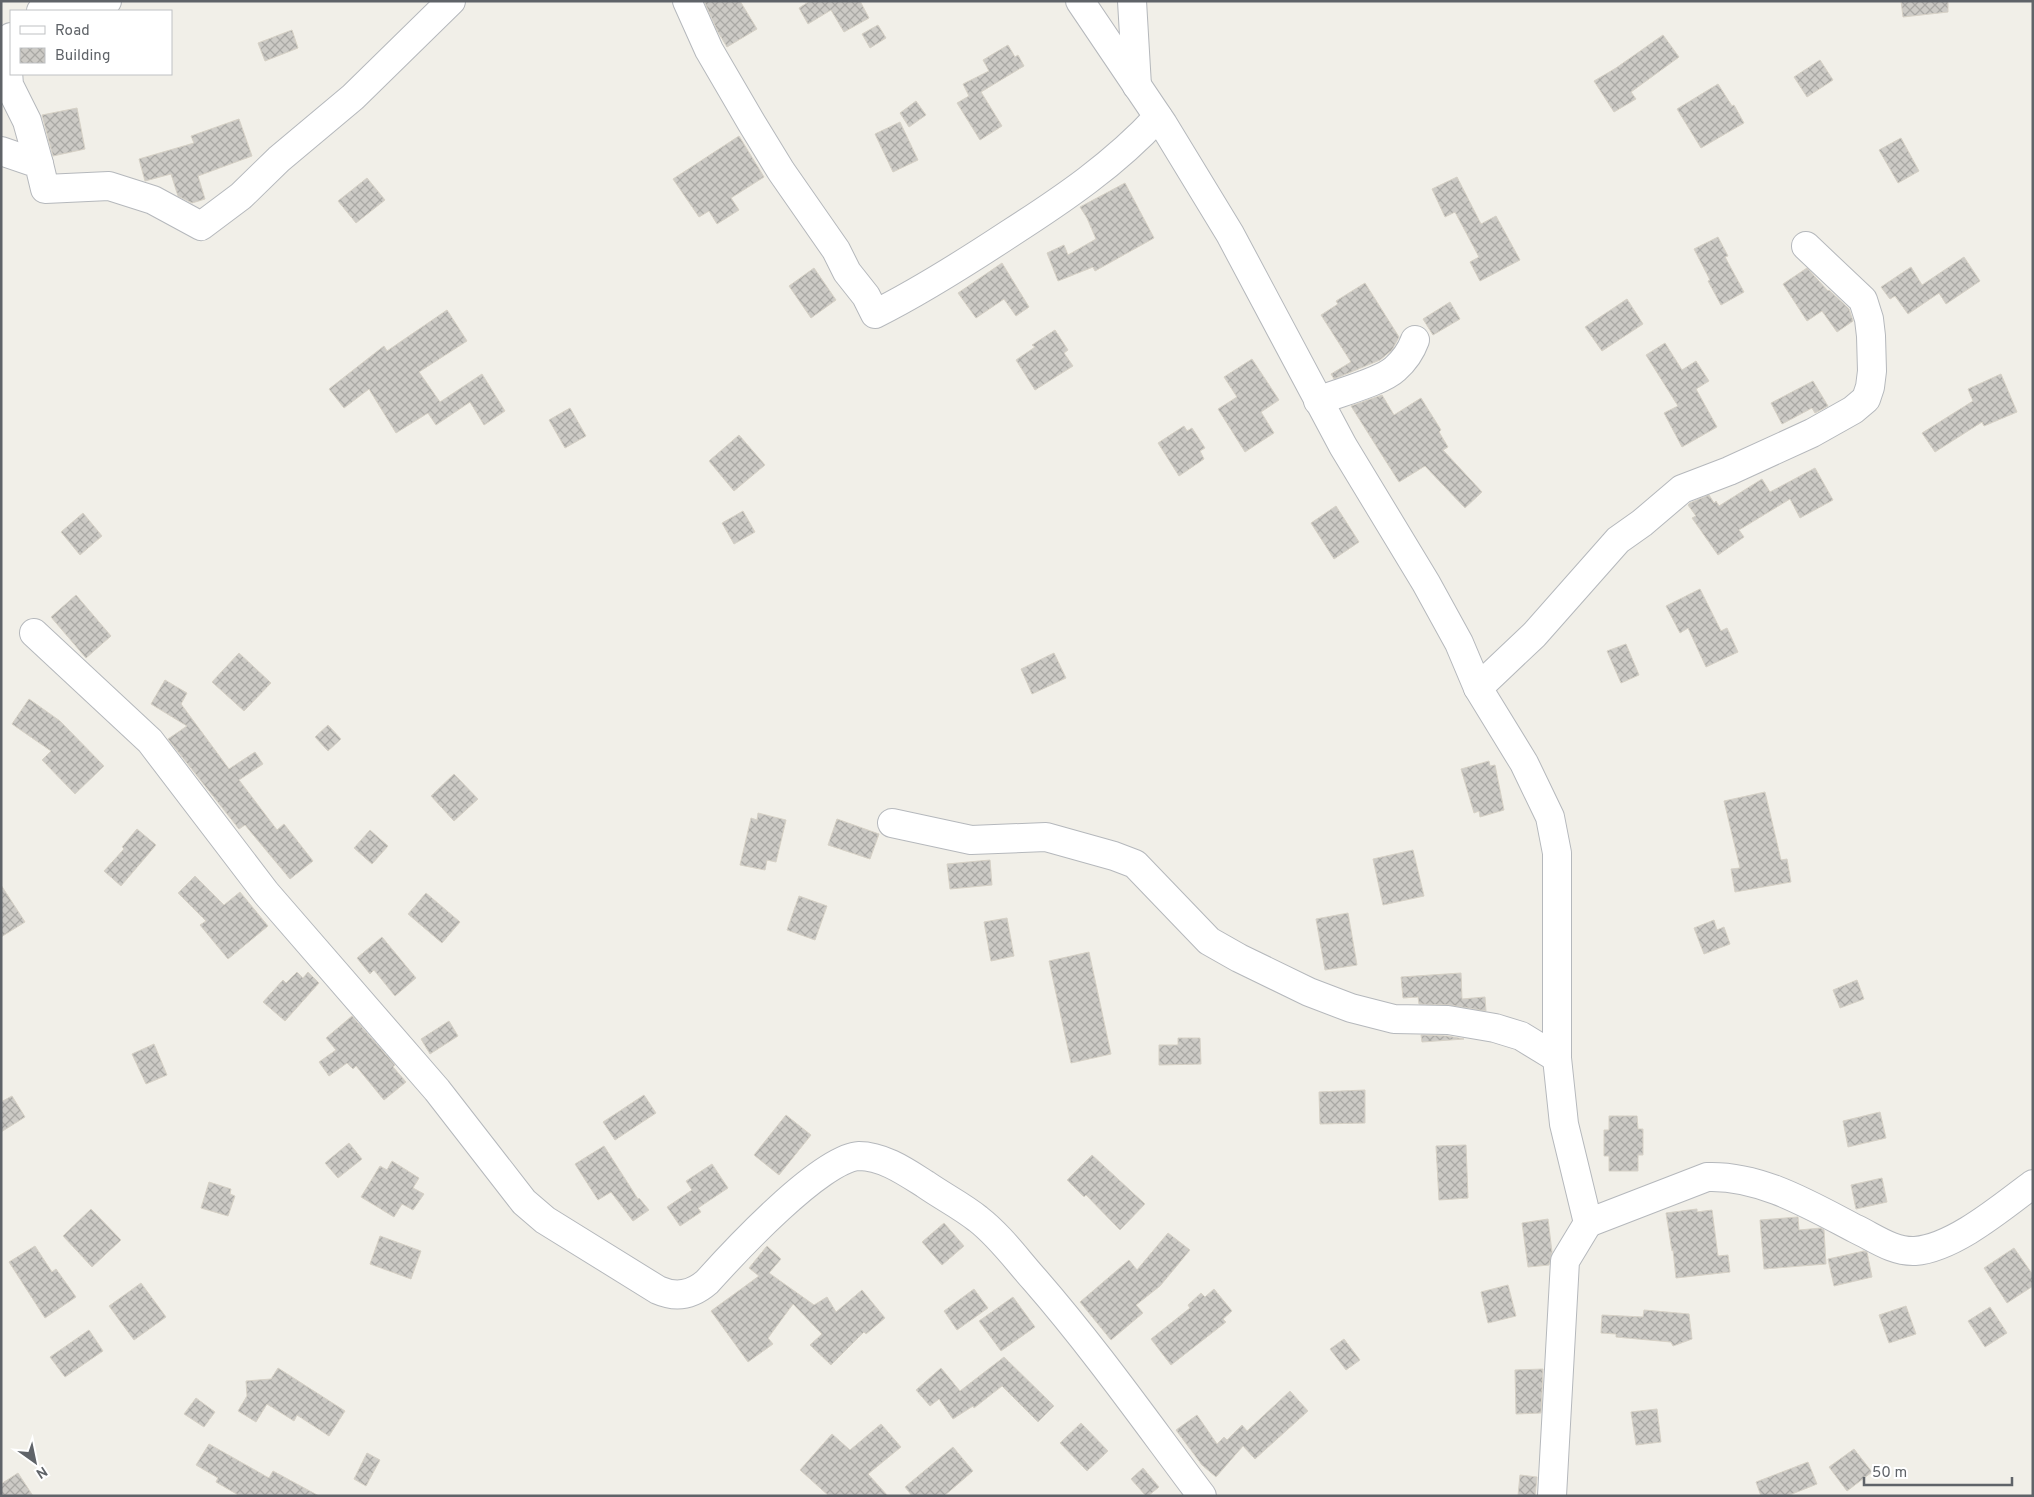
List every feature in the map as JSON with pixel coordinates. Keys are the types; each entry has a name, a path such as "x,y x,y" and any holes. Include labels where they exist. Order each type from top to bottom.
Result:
{"street":[{"path":"45,10 56,6 98,4 107,1"},
{"path":"10,38 6,44 10,84 27,121 45,189 109,186 153,200 201,226 248,190 279,159 353,97 451,1"},
{"path":"687,1 709,50 780,171 836,250 847,272 866,296 875,314 906,299 1064,199 1136,141 1158,117"},
{"path":"1080,1 1192,169 1230,234 1342,446 1426,583 1459,643 1478,688 1524,763 1550,817 1557,853 1557,1058 1564,1124 1588,1223"},
{"path":"1132,1 1137,86"},
{"path":"1,151 39,164"},
{"path":"1478,688 1534,635 1618,540 1642,523 1682,489 1729,471 1812,433 1853,410 1866,399 1872,371 1870,328 1863,300 1806,246"},
{"path":"1318,400 1382,377 1395,370 1410,352 1416,340"},
{"path":"34,633 150,741 266,893 437,1090 524,1202 544,1220 658,1290 671,1296 684,1294 700,1288 707,1282 786,1200 821,1174 845,1160 859,1156 880,1159 907,1172 979,1220 997,1238 1050,1298 1107,1368 1202,1496"},
{"path":"892,823 971,840 1046,837 1114,856 1135,864 1209,941 1309,992 1351,1008 1394,1019 1448,1020 1496,1028 1521,1036 1557,1058"},
{"path":"1552,1496 1565,1261 1588,1223 1707,1177 1727,1176 1756,1183 1801,1200 1897,1250 1916,1251 1952,1240 2033,1184"}],"building":[{"path":"704,1 740,1 757,29 727,47"},
{"path":"810,1 860,1 869,18 844,32 831,10 808,24 799,8"},
{"path":"1901,1 1948,1 1948,12 1903,17"},
{"path":"878,25 886,38 870,48 862,34"},
{"path":"292,30 298,48 265,61 258,43"},
{"path":"1663,35 1679,57 1631,92 1636,99 1614,112 1594,81"},
{"path":"1008,45 1015,57 1018,55 1024,66 981,92 1002,126 980,140 957,103 969,96 963,84 989,71 983,60"},
{"path":"1820,60 1833,80 1807,97 1794,77"},
{"path":"1718,84 1732,106 1734,105 1744,123 1701,148 1677,109"},
{"path":"916,101 926,115 909,127 900,113"},
{"path":"77,108 85,149 53,156 42,115"},
{"path":"239,119 252,156 198,176 205,199 192,203 178,196 171,174 145,181 139,159 194,143 191,136"},
{"path":"900,122 918,160 893,172 875,134"},
{"path":"739,136 764,177 731,198 739,210 717,224 709,211 699,217 673,179"},
{"path":"1901,138 1919,171 1898,183 1879,150"},
{"path":"1457,177 1481,224 1496,216 1520,260 1480,281 1470,262 1479,257 1455,212 1445,217 1432,189"},
{"path":"367,178 385,200 356,223 338,201"},
{"path":"1125,183 1154,238 1095,271 1093,267 1058,281 1047,253 1064,245 1068,255 1096,239 1080,207"},
{"path":"1718,237 1728,256 1725,257 1744,292 1721,305 1694,249"},
{"path":"1964,257 1980,281 1946,304 1939,293 1908,314 1895,296 1890,299 1881,287 1911,267 1922,285"},
{"path":"1002,263 1029,307 1016,316 1004,299 976,318 958,293"},
{"path":"814,268 836,300 811,318 789,286"},
{"path":"1807,268 1828,291 1849,309 1853,321 1837,332 1822,311 1807,321 1783,284"},
{"path":"1365,283 1399,337 1392,350 1380,360 1334,379 1331,374 1351,362 1321,315 1338,304 1336,301"},
{"path":"1627,299 1643,324 1602,351 1585,327"},
{"path":"1450,302 1460,319 1433,335 1423,319"},
{"path":"447,310 467,341 419,372 440,402 482,374 505,411 484,425 470,402 436,425 428,413 396,433 369,389 344,408 329,389 384,346 387,351"},
{"path":"1055,330 1068,350 1064,353 1073,366 1035,390 1016,360 1035,347 1032,345"},
{"path":"1665,343 1682,370 1696,361 1709,381 1696,389 1717,427 1682,447 1664,413 1678,406 1646,355"},
{"path":"1252,359 1279,400 1261,412 1274,433 1245,452 1218,409 1237,397 1224,377"},
{"path":"2001,374 2017,412 1984,426 1982,422 1935,452 1922,433 1973,401 1968,389"},
{"path":"1813,381 1828,406 1815,413 1812,408 1782,424 1771,403"},
{"path":"1382,395 1394,415 1421,398 1441,430 1439,432 1448,447 1443,450 1482,492 1465,508 1425,466 1399,482 1351,406"},
{"path":"570,408 586,436 565,448 549,420"},
{"path":"1184,426 1187,431 1192,428 1205,448 1200,451 1204,459 1179,476 1158,443"},
{"path":"739,435 765,465 734,491 709,461"},
{"path":"1815,468 1833,500 1800,518 1790,499 1739,530 1744,537 1718,555 1692,518 1696,516 1688,505 1709,495 1714,503 1716,501 1719,506 1762,479 1770,492"},
{"path":"1336,506 1359,542 1334,559 1311,523"},
{"path":"743,511 755,532 734,544 722,523"},
{"path":"83,513 102,536 80,555 61,532"},
{"path":"1700,589 1721,631 1727,628 1738,652 1706,667 1688,628 1680,633 1666,606"},
{"path":"76,595 111,636 86,658 51,617"},
{"path":"1626,644 1639,675 1621,683 1607,651"},
{"path":"239,653 271,683 244,711 212,682"},
{"path":"1054,653 1066,678 1032,694 1021,669"},
{"path":"165,680 187,693 181,704 229,769 255,752 263,764 239,780 277,830 284,824 313,861 290,879 245,825 239,829 168,739 187,726 151,704"},
{"path":"29,699 60,721 104,766 75,794 42,760 51,751 12,724"},
{"path":"328,725 341,739 328,751 315,737"},
{"path":"1489,761 1490,766 1495,765 1504,810 1480,817 1479,811 1474,813 1461,769"},
{"path":"454,774 478,799 454,821 431,796"},
{"path":"1765,792 1781,860 1787,859 1791,882 1735,892 1731,869 1740,868 1724,801"},
{"path":"758,813 786,820 776,862 767,860 765,870 740,865 751,818 757,820"},
{"path":"837,819 879,834 870,859 828,845"},
{"path":"137,829 156,845 121,886 104,871 124,849 122,847"},
{"path":"370,830 388,846 372,864 354,848"},
{"path":"1413,850 1424,896 1383,905 1373,859"},
{"path":"990,860 992,885 950,889 947,864"},
{"path":"195,876 224,905 240,892 268,926 228,959 200,925 206,921 178,893"},
{"path":"1,885 25,922 1,937"},
{"path":"426,893 460,922 442,943 408,914"},
{"path":"799,896 827,906 815,940 787,930"},
{"path":"1348,913 1357,965 1325,970 1316,919"},
{"path":"1007,918 1014,956 991,961 984,922"},
{"path":"1714,920 1717,930 1724,927 1730,944 1704,954 1694,928"},
{"path":"382,937 416,978 395,996 374,970 370,974 357,958"},
{"path":"1089,952 1111,1054 1071,1063 1049,961"},
{"path":"297,972 303,978 308,972 319,983 285,1021 263,1002 283,980 286,983"},
{"path":"1461,973 1462,999 1485,997 1486,1011 1450,1005 1419,1004 1418,997 1403,998 1401,977"},
{"path":"1857,980 1864,999 1840,1008 1833,990"},
{"path":"352,1016 395,1065 393,1067 406,1082 384,1100 356,1066 353,1069 347,1063 329,1076 319,1062 336,1050 326,1038"},
{"path":"449,1021 458,1036 430,1054 421,1039"},
{"path":"1421,1035 1447,1036 1464,1039 1422,1042"},
{"path":"1178,1038 1200,1038 1201,1064 1159,1065 1159,1045 1178,1045"},
{"path":"154,1044 167,1075 146,1084 132,1054"},
{"path":"1365,1090 1365,1123 1320,1124 1319,1092"},
{"path":"644,1095 656,1113 615,1140 603,1122"},
{"path":"12,1096 25,1117 1,1132 1,1102"},
{"path":"1880,1112 1886,1138 1848,1147 1843,1121"},
{"path":"786,1115 811,1135 779,1175 754,1155"},
{"path":"1609,1116 1637,1116 1638,1129 1643,1129 1643,1155 1638,1155 1638,1171 1609,1171 1609,1156 1604,1156 1604,1130 1609,1130"},
{"path":"349,1143 362,1159 338,1178 325,1163"},
{"path":"1466,1145 1468,1198 1439,1200 1436,1146"},
{"path":"604,1146 638,1199 649,1210 633,1221 611,1192 598,1200 575,1164"},
{"path":"1092,1155 1145,1204 1120,1230 1086,1195 1084,1197 1067,1180"},
{"path":"392,1161 419,1178 413,1188 424,1194 413,1210 402,1204 394,1217 361,1197 380,1166 387,1170"},
{"path":"712,1164 728,1188 698,1208 701,1212 680,1226 667,1207 692,1190 686,1181"},
{"path":"1882,1178 1887,1202 1856,1209 1851,1185"},
{"path":"209,1182 231,1189 230,1194 235,1196 228,1216 201,1208"},
{"path":"91,1209 121,1240 92,1267 63,1236"},
{"path":"1697,1209 1697,1212 1712,1210 1718,1256 1728,1255 1730,1272 1676,1278 1666,1213"},
{"path":"1798,1217 1799,1230 1821,1228 1824,1230 1826,1264 1764,1269 1760,1220"},
{"path":"1548,1219 1552,1252 1549,1265 1528,1267 1522,1223"},
{"path":"944,1223 964,1246 942,1265 922,1242"},
{"path":"1168,1233 1190,1250 1160,1286 1136,1305 1143,1313 1111,1340 1080,1302 1129,1260 1137,1270"},
{"path":"380,1236 421,1251 411,1279 370,1264"},
{"path":"35,1246 52,1272 56,1269 76,1297 45,1318 9,1262"},
{"path":"767,1246 781,1259 769,1273 814,1305 827,1297 836,1312 862,1290 885,1318 866,1334 864,1332 831,1365 810,1345 822,1334 793,1304 768,1338 773,1344 748,1362 711,1311 759,1276 749,1268"},
{"path":"2014,1248 2033,1275 2033,1286 2007,1303 1984,1268"},
{"path":"1864,1251 1867,1252 1872,1277 1834,1286 1828,1259"},
{"path":"141,1283 166,1317 134,1340 109,1306"},
{"path":"1508,1285 1516,1316 1488,1323 1481,1292"},
{"path":"974,1289 988,1308 957,1330 944,1311"},
{"path":"1214,1289 1232,1311 1223,1319 1226,1322 1171,1365 1151,1339 1190,1308 1188,1305 1201,1293 1205,1297"},
{"path":"1013,1297 1035,1327 1001,1351 979,1321"},
{"path":"1906,1306 1916,1334 1889,1343 1879,1315"},
{"path":"1990,1307 2007,1333 1985,1347 1968,1321"},
{"path":"1644,1310 1689,1314 1692,1339 1673,1346 1671,1342 1616,1337 1616,1334 1601,1333 1602,1315 1643,1317"},
{"path":"89,1330 103,1351 65,1377 50,1357"},
{"path":"1344,1339 1360,1360 1346,1370 1330,1349"},
{"path":"1004,1357 1054,1406 1038,1422 1002,1386 974,1408 973,1406 953,1419 939,1399 930,1406 916,1390 941,1368 960,1391"},
{"path":"278,1368 345,1411 329,1436 297,1415 294,1421 267,1404 256,1422 238,1411 247,1396 246,1381 271,1379"},
{"path":"1543,1369 1541,1413 1516,1414 1515,1370"},
{"path":"1290,1391 1308,1411 1255,1459 1243,1446 1216,1477 1202,1465 1176,1430 1197,1415 1217,1444 1224,1437 1227,1440 1242,1425 1247,1431"},
{"path":"196,1398 215,1412 204,1427 184,1414"},
{"path":"1657,1409 1661,1442 1636,1445 1631,1412"},
{"path":"1081,1423 1108,1451 1087,1471 1060,1443"},
{"path":"881,1424 901,1447 868,1474 888,1496 829,1496 800,1470 832,1434 850,1450"},
{"path":"209,1444 269,1478 273,1471 319,1496 240,1496 216,1482 218,1478 196,1465"},
{"path":"953,1447 973,1471 944,1496 912,1496 905,1487"},
{"path":"1854,1449 1872,1472 1847,1491 1829,1467"},
{"path":"367,1453 380,1460 366,1486 354,1479"},
{"path":"1808,1462 1817,1484 1787,1496 1761,1496 1756,1482"},
{"path":"1143,1468 1159,1487 1148,1496 1131,1479"},
{"path":"18,1473 33,1496 1,1496 1,1484"},
{"path":"1520,1475 1537,1477 1535,1496 1518,1496"}]}
